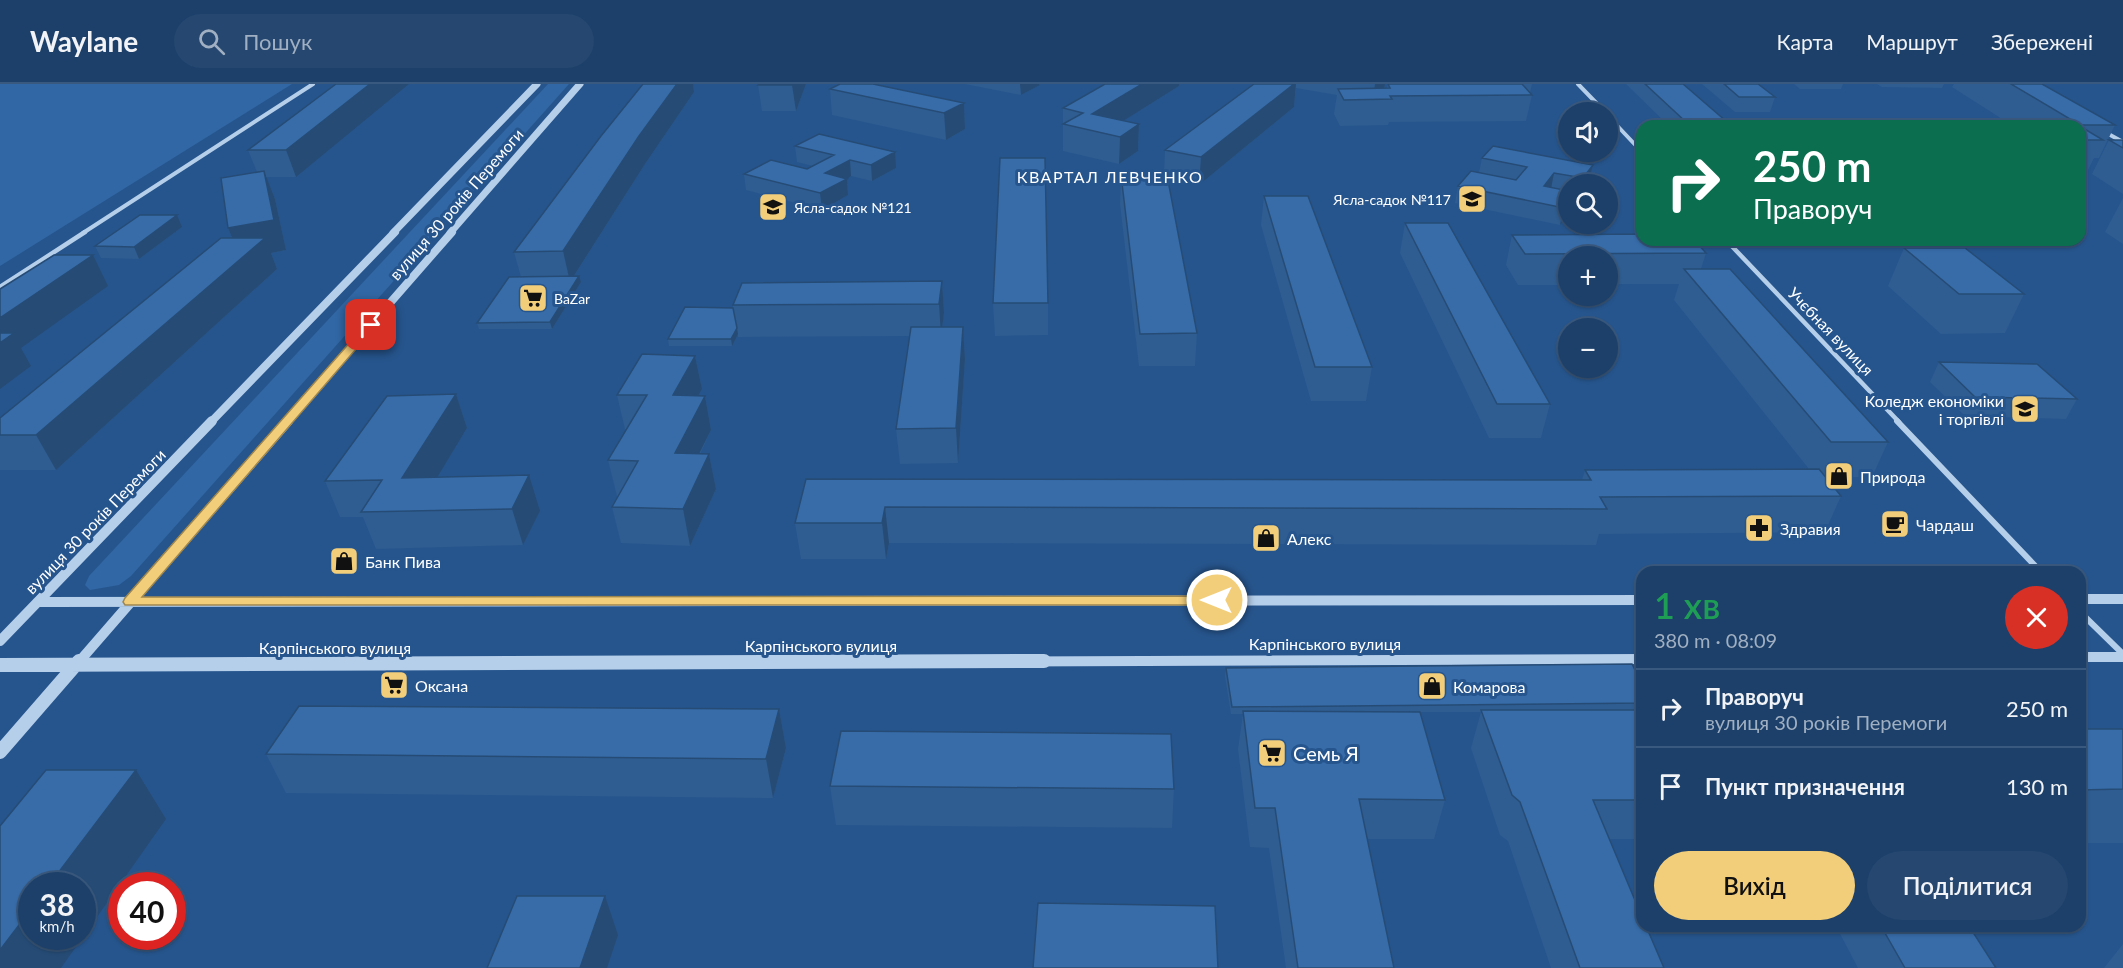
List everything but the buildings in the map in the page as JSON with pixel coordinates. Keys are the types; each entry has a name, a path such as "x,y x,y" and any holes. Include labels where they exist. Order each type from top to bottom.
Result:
{"street":[{"path":"0,287 313,84"},
{"name":"вулиця 30 років Перемоги","path":"0,641 537,84"},
{"name":"вулиця 30 років Перемоги","path":"0,752 580,84"},
{"path":"1578,84 1595,102"},
{"path":"1618,127 1636,146"},
{"path":"2102,131 2123,142"},
{"name":"Учєбная вулиця","path":"1732,246 2035,566"},
{"path":"2086,599 2123,599"},
{"path":"38,602 1636,600"},
{"path":"2086,618 2123,655"},
{"path":"2086,657 2123,655"},
{"name":"Карпінського вулиця","path":"0,664 1636,658"}],"shaded area":[{"path":"0,84 292,84 0,266"},
{"path":"548,84 569,84 131,576 119,585 90,590 85,585 89,576"}],"place":[{"name":"Ясла-садок №117","path":"1472,199"},
{"name":"Ясла-садок №121","path":"773,207"},
{"name":"BaZar","path":"533,298"},
{"name":"Коледж економіки і торгівлі","path":"2025,409"},
{"name":"Природа","path":"1839,476"},
{"name":"Чардаш","path":"1895,524"},
{"name":"Здравия","path":"1759,528"},
{"name":"Алекс","path":"1266,538"},
{"name":"Банк Пива","path":"344,561"},
{"name":"Оксана","path":"394,685"},
{"name":"Комарова","path":"1432,686"},
{"name":"Семь Я","path":"1272,753"}],"district":[{"name":"КВАРТАЛ ЛЕВЧЕНКО","path":"1110,176"}],"route":[{"path":"371,325 130,602 1217,600"}]}
